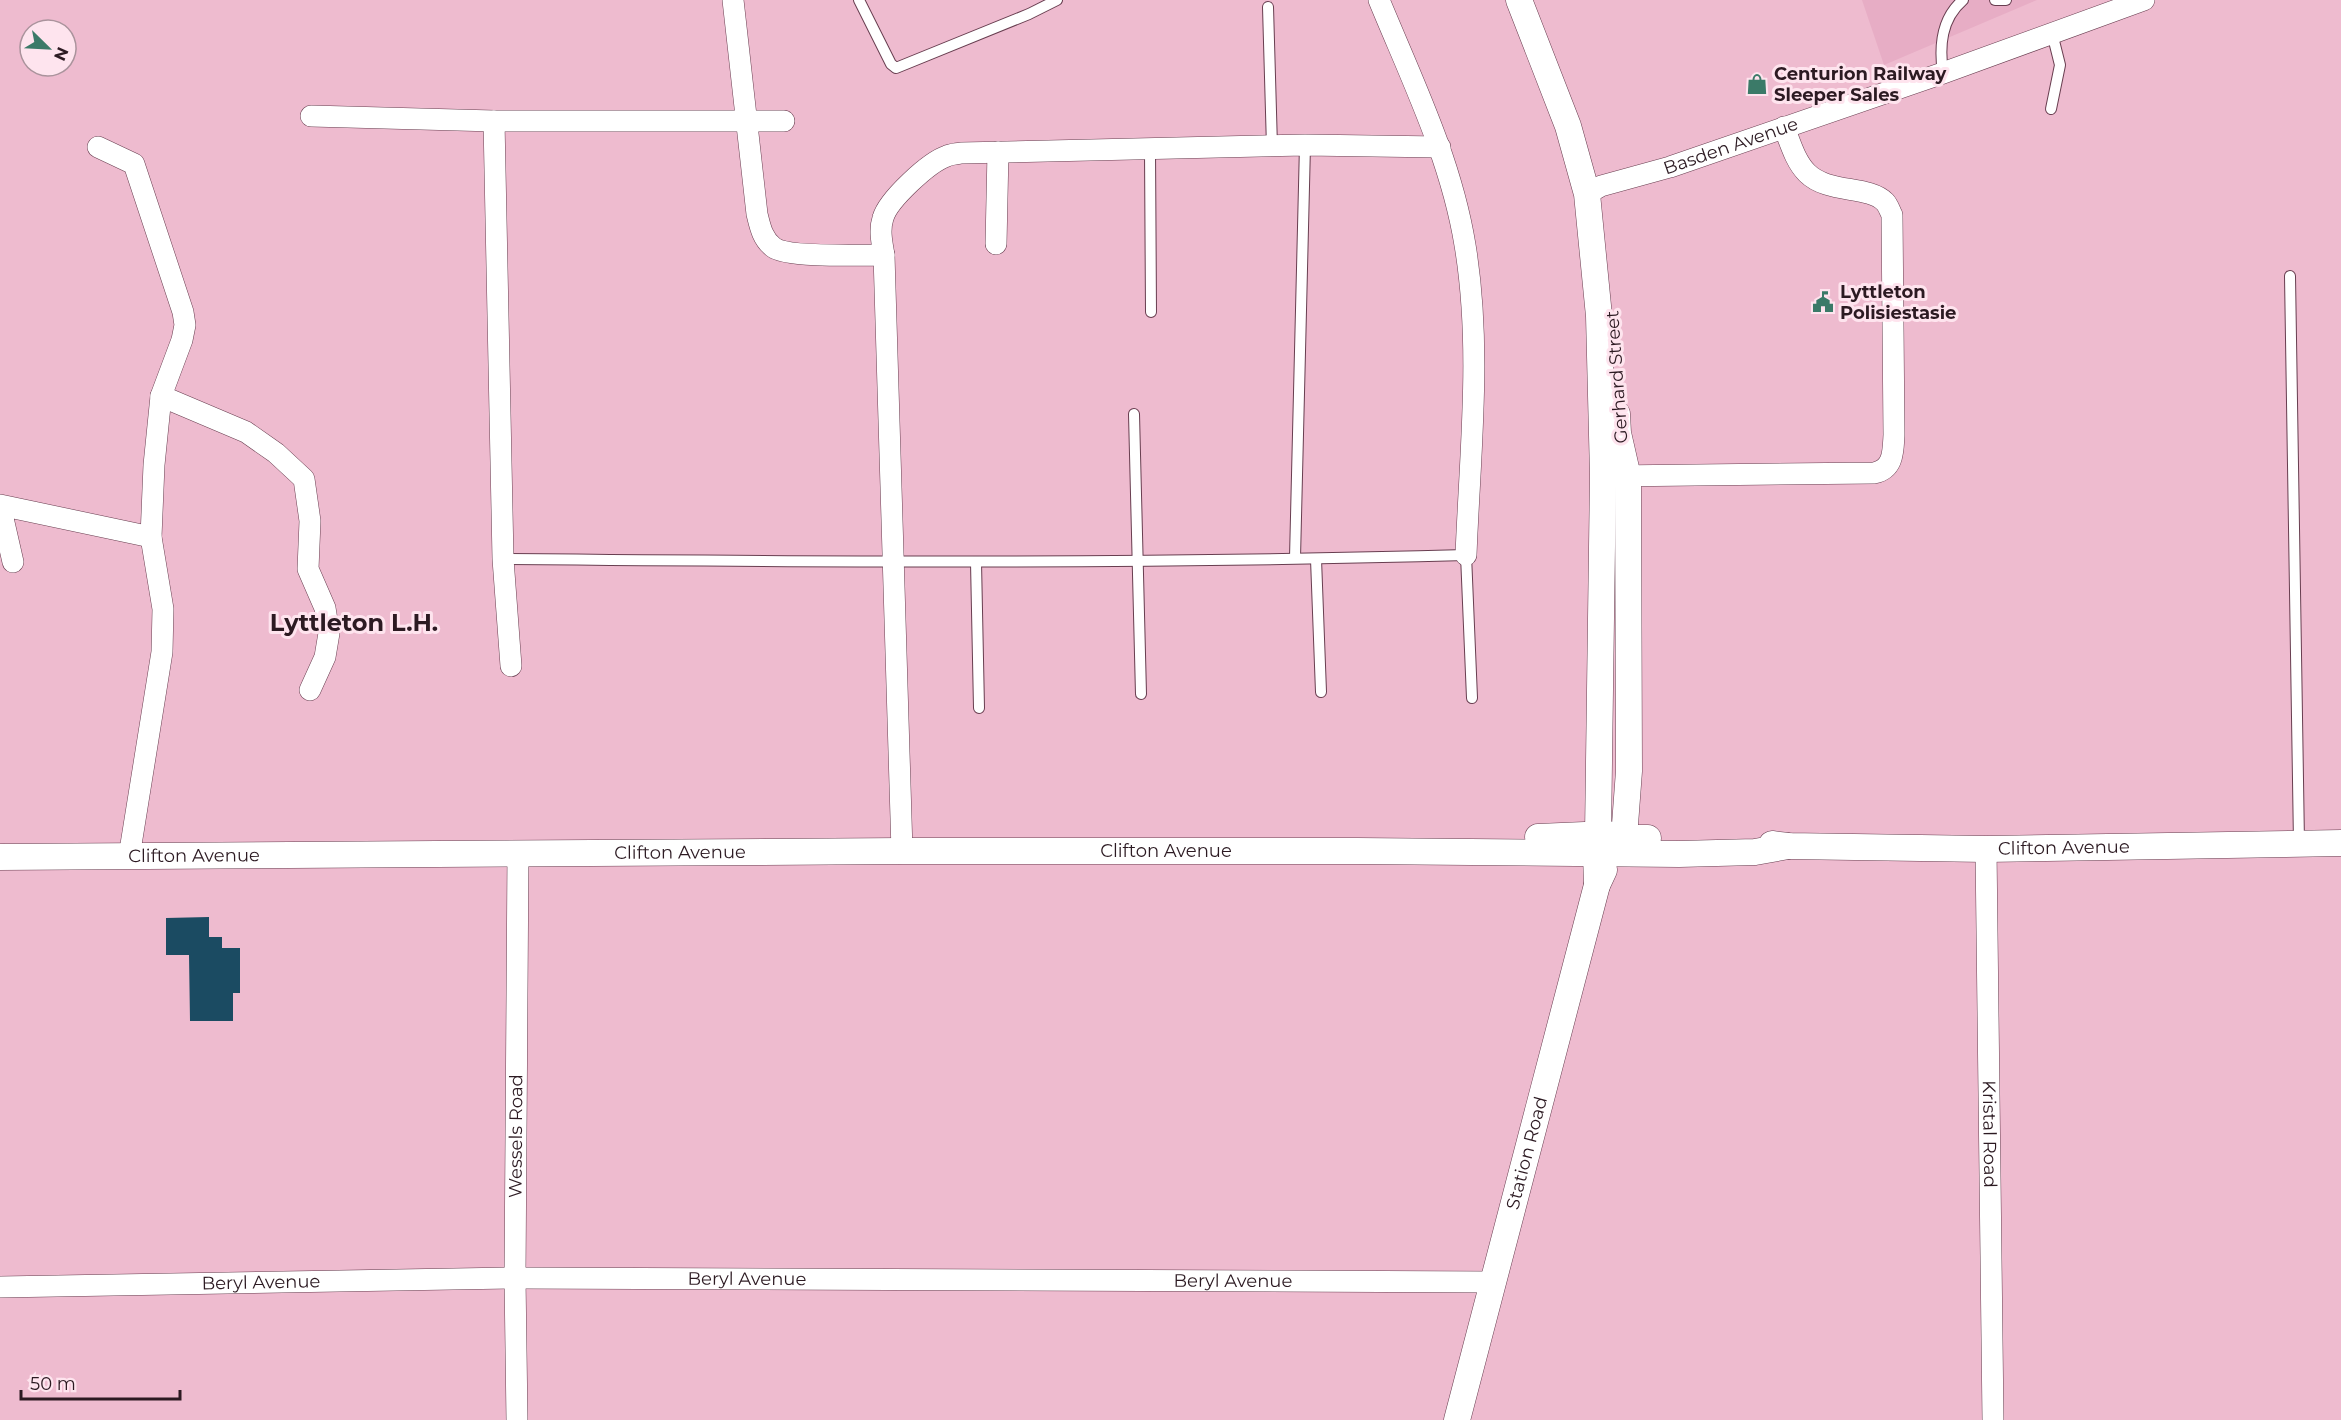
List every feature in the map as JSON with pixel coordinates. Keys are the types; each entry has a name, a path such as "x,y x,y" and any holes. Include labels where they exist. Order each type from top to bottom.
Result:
{"street":[{"path":"733,0 757,214 762,234 773,248 792,253 884,255"},
{"path":"1379,0 1440,147 1465,243 1474,337 1466,555"},
{"name":"Gerhard Street","path":"1519,0 1594,190 1603,475 1608,844"},
{"name":"Gerhard Street","path":"1530,0 1594,190 1613,313 1617,433 1628,477 1629,771 1608,844"},
{"name":"Basden Avenue","path":"1594,190 1670,167 1943,73 2144,0"},
{"path":"311,116 494,121 784,121"},
{"path":"494,121 503,559 511,666"},
{"path":"1603,475 1628,477 1683,474 1874,473 1880,472 1891,460 1894,435 1892,215 1886,203 1874,195 1816,181 1805,171 1784,127"},
{"path":"902,851 884,255 880,232 886,209 918,176 946,156 961,153 1305,145 1440,147"},
{"path":"98,147 134,164 183,312 185,325 182,340 161,396 154,465 151,537 163,609 162,652 129,857"},
{"path":"996,244 998,152"},
{"path":"161,396 246,432 276,453 304,479 310,521 308,569 325,608 329,633 325,657 310,690"},
{"path":"13,562 0,505 151,537"},
{"name":"Clifton Avenue","path":"0,857 518,852 1358,851 1391,845 1608,844 1725,839 1788,846 1986,849 2341,843"},
{"name":"Station Road","path":"1457,1420 1608,844"},
{"name":"Kristal Road","path":"1986,849 1992,1420"},
{"name":"Wessels Road","path":"517,1420 514,1278 518,852"},
{"name":"Beryl Avenue","path":"0,1287 514,1278 1494,1282"}],"lane":[{"path":"859,0 891,64 896,68 1029,14 1057,0"},
{"path":"1943,73 1940,52 1942,35 1948,19 1963,0"},
{"path":"1995,0 2006,0"},
{"path":"1268,6 1272,147"},
{"path":"2051,109 2060,65 2052,33"},
{"path":"1295,558 1305,145"},
{"path":"1150,150 1151,312"},
{"path":"2290,276 2299,843"},
{"path":"1134,414 1141,694"},
{"path":"503,559 892,563 1316,559 1466,555 1473,698"},
{"path":"1316,559 1321,692"},
{"path":"976,562 979,708"}],"shaded area":[{"path":"1862,0 2037,0 1884,65"}],"building":[{"path":"209,917 209,937 222,937 222,948 240,948 240,993 233,993 233,1021 190,1021 189,955 166,955 166,918"}],"place":[{"name":"Centurion Railway Sleeper Sales","path":"1757,84"},
{"name":"Lyttleton Polisiestasie","path":"1823,302"}],"district":[{"name":"Lyttleton L.H.","path":"354,622"}]}
